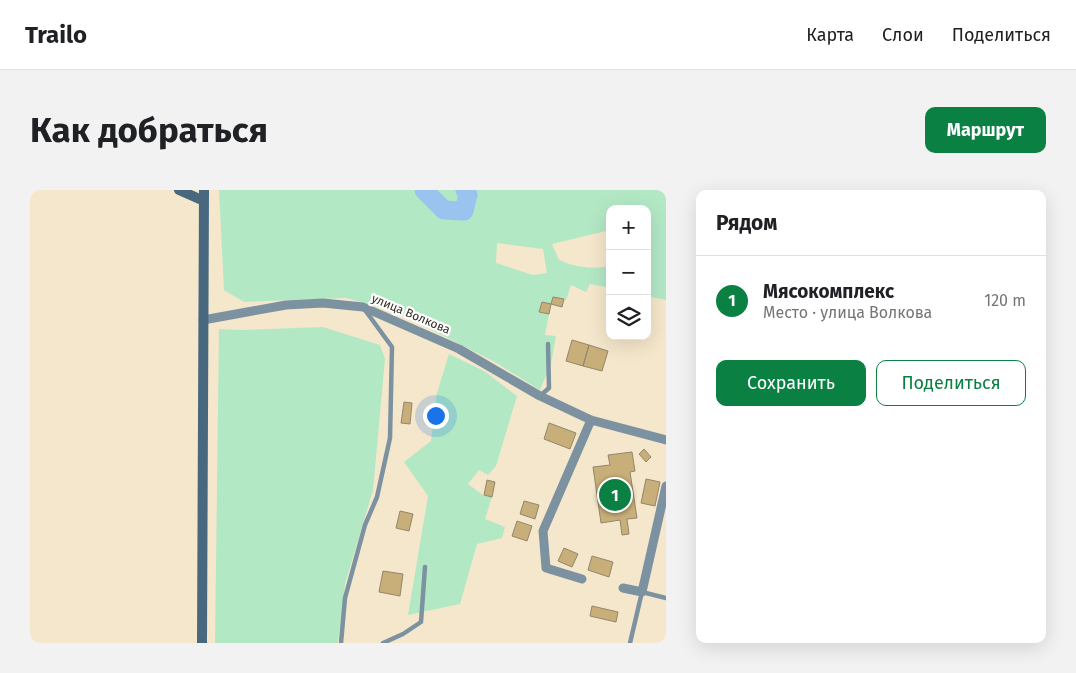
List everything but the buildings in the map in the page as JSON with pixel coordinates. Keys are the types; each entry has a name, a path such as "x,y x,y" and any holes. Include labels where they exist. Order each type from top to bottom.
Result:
{"main road":[{"path":"179,190 204,201"},
{"path":"202,643 204,190"}],"street":[{"name":"улица Волкова","path":"203,320 286,305 323,303 363,307 459,349 540,396 591,420 666,440"},
{"path":"582,579 546,568 543,531 591,420"},
{"path":"623,588 642,592 666,486"}],"lane":[{"path":"341,643 345,598 365,526 377,497 390,438 392,347 363,307"},
{"path":"540,396 549,388 548,344"},
{"path":"383,643 403,634 421,622 425,567"},
{"path":"630,643 642,592 666,598"}],"green space":[{"path":"219,190 666,190 666,300 651,297 651,205 606,205 606,231 552,244 559,260 566,263 584,267 606,266 606,287 590,284 586,292 571,285 566,300 553,297 551,304 542,302 539,312 549,314 545,335 556,336 551,364 540,390 493,361 396,312 346,298 244,302 224,290","holes":["497,243 543,249 547,273 533,275 496,263"]},
{"path":"323,327 380,345 385,359 373,490 345,584 338,643 215,643 219,329"},
{"path":"449,354 484,371 517,396 496,466 488,475 479,470 468,484 483,495 492,497 485,519 505,527 502,538 477,544 460,604 408,615 428,496 404,462 431,441 437,393"}],"waterway":[{"path":"424,190 444,210 464,211 468,195 465,190"}],"place":[{"name":"Мясокомплекс","path":"615,495"}]}
